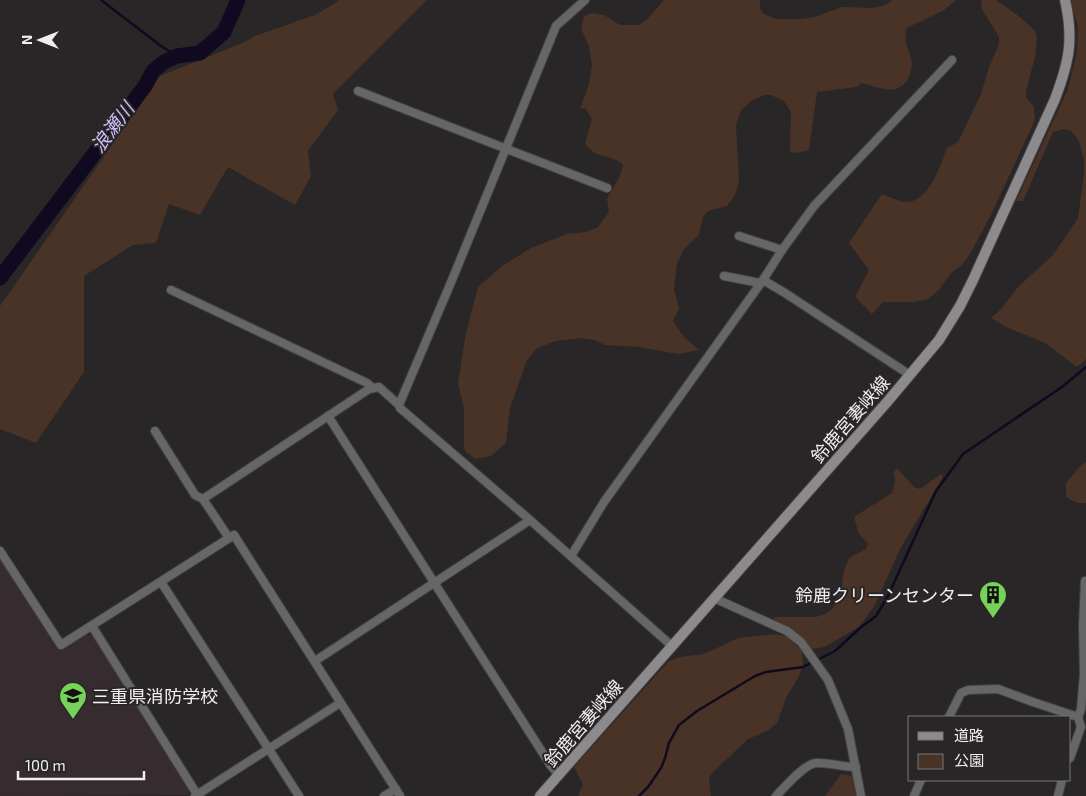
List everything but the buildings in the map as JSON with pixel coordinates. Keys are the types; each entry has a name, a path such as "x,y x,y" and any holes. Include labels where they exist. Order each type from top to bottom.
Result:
{"main road":[{"name":"鈴鹿宮妻峡線","path":"540,796 910,376 939,340 960,306 973,280 1055,99 1067,65 1069,53 1070,28 1065,0"}],"street":[{"path":"399,405 556,26 585,0"},
{"path":"571,556 604,502 762,282 782,250 814,206 952,60"},
{"path":"358,91 607,188"},
{"path":"739,236 782,250"},
{"path":"724,276 762,282 785,292 910,376"},
{"path":"171,290 367,383 373,388"},
{"path":"203,499 369,389 379,387 400,408 672,646"},
{"path":"328,416 551,766 559,775"},
{"path":"156,431 195,496 203,499 229,538"},
{"path":"314,661 530,520"},
{"path":"0,552 61,645 234,535 400,796"},
{"path":"1071,755 1081,727 1078,717 1084,674 1083,626 1085,581"},
{"path":"161,582 299,796"},
{"path":"714,598 787,631 801,642 832,689 848,729 861,796"},
{"path":"92,626 197,796 340,703"},
{"path":"950,716 961,693 968,690 998,689 1078,717"},
{"path":"776,796 809,765 817,763 843,767 856,766"},
{"path":"914,796 921,781"},
{"path":"1058,796 1062,781"},
{"path":"384,796 396,789"}],"shaded area":[{"name":"三重県消防学校","path":"0,559 59,650 87,634 92,635 190,789 189,795 0,796"}],"green space":[{"path":"339,0 427,0 333,94 338,110 308,151 311,176 295,205 228,167 200,215 169,204 156,243 133,245 84,276 84,372 36,443 0,429 0,306 160,76 245,42 255,36 315,15"},
{"path":"664,0 760,0 760,9 764,14 776,19 802,19 815,17 842,7 873,8 885,5 893,0 956,0 944,10 907,28 906,40 912,65 910,74 902,86 896,89 883,89 862,83 856,87 817,92 809,150 797,153 790,152 791,112 784,101 771,95 764,95 751,101 741,110 736,125 739,182 735,195 727,206 708,211 703,216 699,235 685,248 677,263 674,289 679,309 673,321 684,337 699,350 679,354 639,347 605,345 595,340 581,338 555,341 536,349 527,360 510,408 506,443 491,456 475,459 465,451 464,409 458,383 466,333 478,287 502,266 531,248 567,234 586,232 598,227 609,212 607,199 620,176 623,165 619,161 593,152 585,143 592,119 585,108 580,109 589,84 592,65 589,46 581,29 584,16 591,13 604,15 620,25 639,25"},
{"path":"981,0 996,0 1020,17 1035,31 1037,37 1035,57 1026,97 1034,107 1035,120 991,215 962,265 951,273 939,290 928,299 915,302 883,302 872,314 855,297 869,270 849,243 882,194 904,202 913,201 927,191 937,174 947,148 958,142 981,94 989,67 999,44 999,37 982,9"},
{"path":"1069,0 1086,0 1086,359 1077,367 1045,343 1006,327 991,318 1001,309 1018,287 1053,255 1078,218 1084,160 1079,141 1071,131 1064,129 1053,132 1023,201 1016,201 1068,89 1077,52 1078,25"},
{"path":"1086,462 1086,503 1077,503 1066,497 1066,483 1081,465"},
{"path":"897,468 914,487 920,489 941,474 943,477 900,549 875,605 859,627 824,647 812,649 787,629 773,622 775,617 816,617 832,609 841,591 844,570 849,558 866,549 868,543 859,534 854,517 892,493 895,482 893,474"},
{"path":"776,634 789,637 802,652 803,665 798,678 787,696 777,723 767,731 748,739 713,772 709,778 711,796 578,796 583,785 574,767 668,662 679,657 704,654 738,638"},
{"path":"841,774 852,776 856,796 825,796"}],"waterway":[{"path":"101,0 177,56"},
{"name":"浪瀬川","path":"0,278 145,86 153,71 164,62 177,56 200,53 224,32 238,0"},
{"path":"639,796 648,787 661,768 669,743 679,725 697,711 755,676 766,672 803,667 835,651 876,616 887,598 936,491 963,454 1062,387 1086,367"}],"place":[{"name":"鈴鹿クリーンセンター","path":"993,619"},
{"name":"三重県消防学校","path":"73,720"}]}
